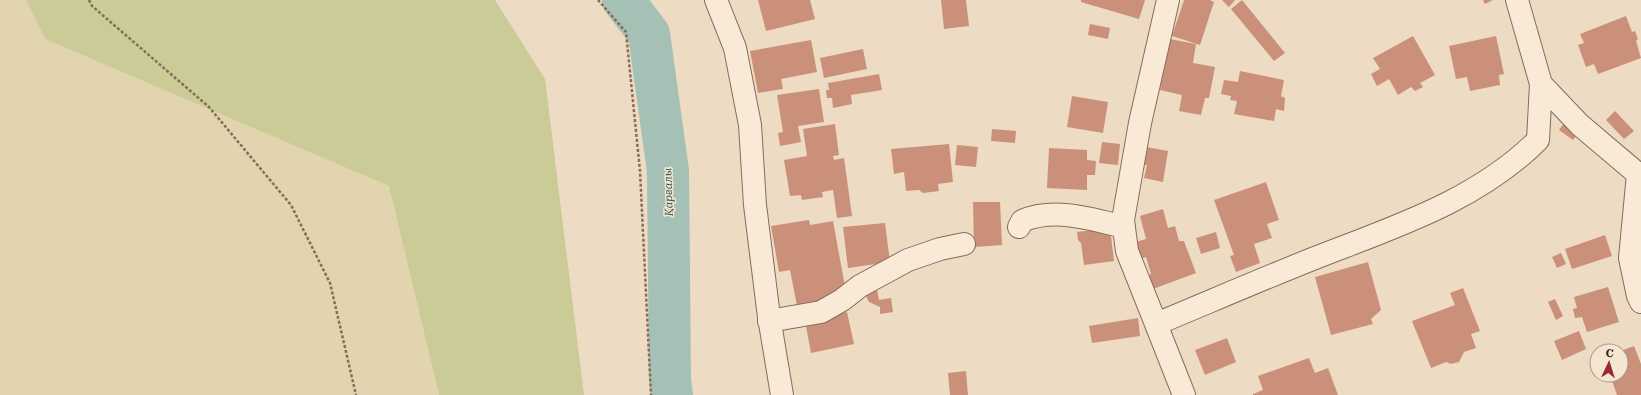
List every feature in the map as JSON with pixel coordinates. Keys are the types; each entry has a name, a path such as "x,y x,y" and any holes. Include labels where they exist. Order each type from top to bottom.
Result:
{"street":[{"path":"716,0 735,48 750,125 756,205 770,321 782,395"},
{"path":"1168,0 1140,123 1123,220 1127,251 1184,395"},
{"path":"1156,324 1314,259 1413,221 1494,177 1521,157 1538,140 1540,84 1517,0"},
{"path":"1540,84 1580,126 1640,174 1630,258 1638,296 1641,302"},
{"path":"1019,227 1022,221 1034,216 1051,215 1072,216 1124,227"},
{"path":"770,321 821,312 842,300 860,286 908,260 940,249 964,244"}],"path":[{"path":"89,0 92,6 209,107 291,205 330,283 356,395"},
{"path":"598,0 626,32 640,170 651,395"}],"shaded area":[{"path":"0,0 26,0 45,39 389,186 439,395 0,395"}],"green space":[{"path":"26,0 495,0 545,79 584,395 439,395 389,186 45,39"}],"building":[{"path":"758,0 810,0 815,19 766,31"},
{"path":"941,0 966,0 969,26 944,29"},
{"path":"1081,0 1145,0 1139,19 1081,2"},
{"path":"1184,0 1210,0 1214,2 1200,45 1172,36"},
{"path":"1222,0 1235,0 1229,7"},
{"path":"1242,0 1285,53 1274,61 1231,9"},
{"path":"1483,0 1493,0 1485,4"},
{"path":"1626,16 1632,32 1635,31 1638,39 1636,41 1641,58 1598,74 1594,64 1586,67 1578,45 1584,43 1580,34"},
{"path":"1090,24 1110,28 1108,39 1088,35"},
{"path":"1413,36 1435,75 1420,83 1423,87 1415,91 1411,87 1398,95 1389,79 1377,86 1371,74 1380,69 1373,58"},
{"path":"1496,36 1504,74 1499,75 1500,85 1470,91 1467,77 1456,79 1449,46"},
{"path":"1170,39 1196,44 1193,63 1215,67 1209,98 1205,98 1201,115 1179,111 1182,95 1160,90"},
{"path":"811,40 817,72 781,79 783,89 758,93 750,51"},
{"path":"863,49 867,69 824,78 820,58"},
{"path":"1240,71 1284,80 1281,96 1285,98 1284,111 1276,109 1274,121 1234,114 1237,101 1230,100 1231,96 1221,94 1224,80 1238,82"},
{"path":"879,74 882,90 851,95 852,104 833,108 832,98 827,98 826,90 829,90 828,83"},
{"path":"819,89 824,122 798,126 801,142 780,146 778,133 783,132 777,95"},
{"path":"1072,96 1108,102 1103,133 1067,127"},
{"path":"1615,111 1634,131 1624,139 1606,120"},
{"path":"1564,123 1578,133 1573,140 1559,130"},
{"path":"835,124 839,155 833,156 834,160 844,158 852,216 837,218 833,190 822,192 823,197 802,200 801,195 790,196 784,160 807,156 803,129"},
{"path":"992,129 1016,131 1015,143 991,141"},
{"path":"1102,142 1120,144 1118,165 1099,163"},
{"path":"949,144 953,182 938,184 939,191 923,193 919,190 906,191 904,172 894,174 891,149"},
{"path":"957,145 978,147 976,167 955,165"},
{"path":"1146,147 1168,151 1163,182 1144,178 1147,165 1142,165"},
{"path":"1049,148 1087,150 1087,160 1096,161 1095,175 1087,175 1087,190 1047,188"},
{"path":"1266,182 1279,220 1267,224 1272,238 1254,244 1260,263 1236,272 1230,256 1234,255 1214,200"},
{"path":"973,202 1000,202 1002,245 974,247"},
{"path":"1163,209 1168,228 1175,226 1179,241 1184,241 1196,273 1153,289 1148,277 1151,274 1146,257 1141,259 1136,242 1146,239 1140,216"},
{"path":"809,220 810,225 833,221 846,292 828,295 829,301 797,306 790,270 779,272 771,226"},
{"path":"885,223 890,262 848,268 843,227"},
{"path":"1110,228 1114,261 1084,265 1081,243 1078,240 1077,232"},
{"path":"1216,232 1220,248 1201,254 1196,238"},
{"path":"1605,235 1612,256 1572,269 1565,249"},
{"path":"1561,253 1566,264 1557,268 1552,257"},
{"path":"1368,262 1381,310 1371,319 1373,324 1331,335 1315,277"},
{"path":"1608,287 1619,322 1587,332 1582,317 1575,318 1573,309 1577,308 1574,297"},
{"path":"1463,288 1480,331 1471,334 1476,348 1464,352 1459,362 1451,364 1446,362 1431,368 1412,321 1455,305 1450,293"},
{"path":"877,289 879,300 891,298 893,312 880,314 880,307 869,302 866,296 867,292"},
{"path":"1555,299 1563,316 1556,320 1548,302"},
{"path":"847,312 854,344 811,353 805,321"},
{"path":"1138,318 1140,336 1092,343 1089,326"},
{"path":"1579,331 1586,349 1562,360 1554,341"},
{"path":"1227,338 1236,362 1205,375 1195,350"},
{"path":"1634,346 1641,364 1641,395 1617,395 1613,383 1629,383 1629,348"},
{"path":"1309,358 1315,373 1328,368 1338,395 1253,395 1263,390 1258,376"},
{"path":"966,371 968,395 950,395 948,373"}],"waterway":[{"name":"Қарғалы","path":"623,0 649,34 668,171 670,379 672,395"}]}
